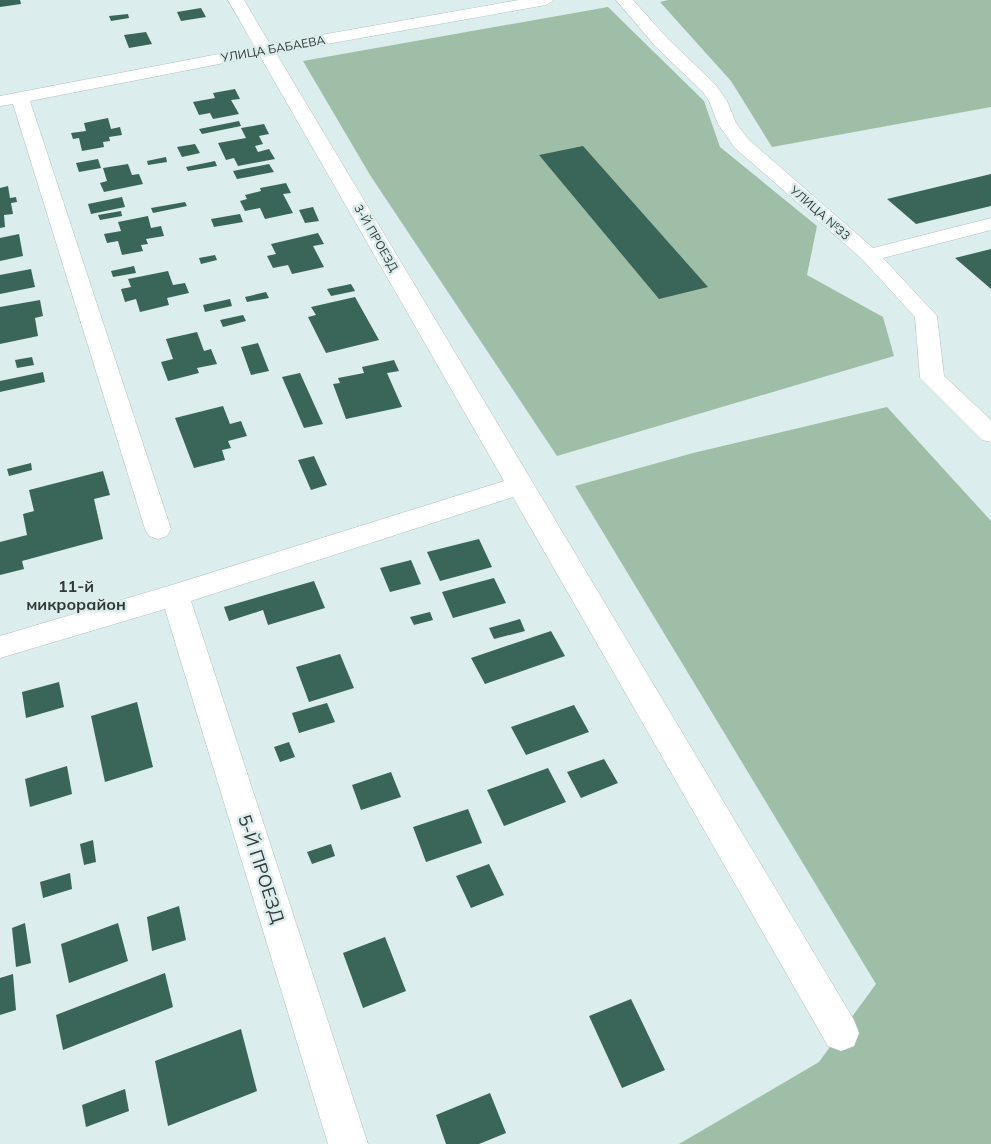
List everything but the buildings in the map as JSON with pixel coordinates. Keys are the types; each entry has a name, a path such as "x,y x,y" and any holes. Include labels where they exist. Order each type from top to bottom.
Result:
{"street":[{"name":"3-Й ПРОЕЗД","path":"236,0 841,1033"},
{"name":"УЛИЦА БАБАЕВА","path":"10,99 267,50 546,0"},
{"name":"УЛИЦА №33","path":"624,0 662,43 718,100 727,124 742,144 870,255 926,316 932,378 991,434"},
{"path":"10,99 158,529"},
{"path":"870,255 991,224"},
{"path":"0,647 175,595 520,486"},
{"name":"5-Й ПРОЕЗД","path":"175,595 348,1144"}],"green space":[{"path":"668,0 991,0 991,107 772,147 731,81 660,2"},
{"path":"608,7 704,101 720,147 817,226 807,275 883,317 894,356 557,456 370,175 303,61"},
{"path":"887,407 991,521 991,1144 679,1144 819,1062 876,984 575,486 693,453"}],"district":[{"name":"11-й микрорайон","path":"76,595"}]}
